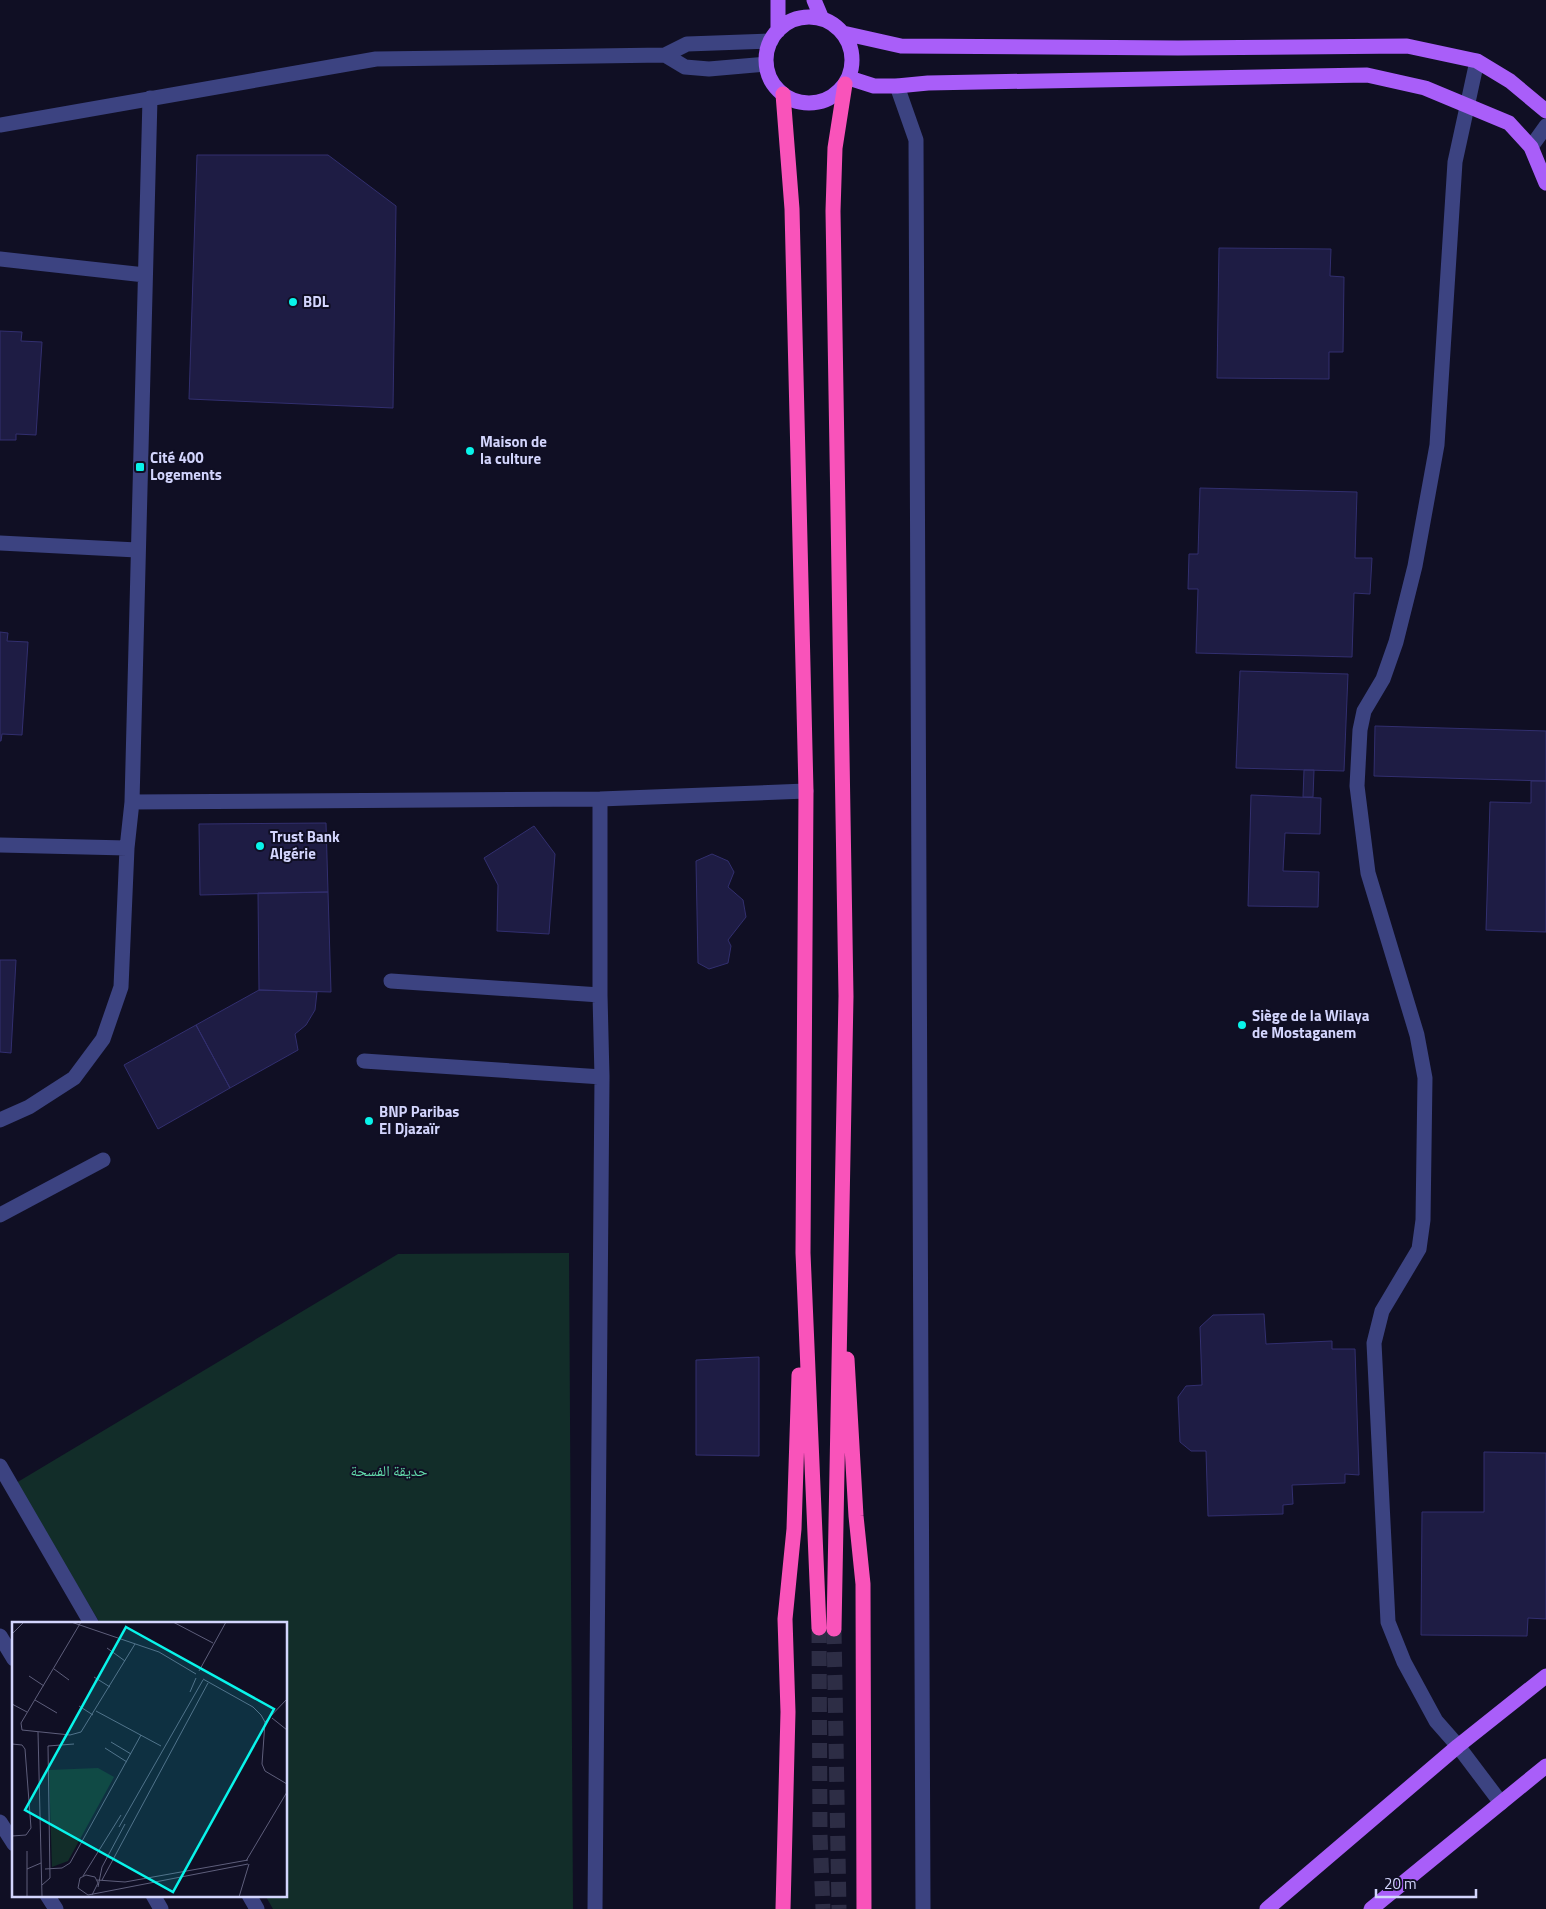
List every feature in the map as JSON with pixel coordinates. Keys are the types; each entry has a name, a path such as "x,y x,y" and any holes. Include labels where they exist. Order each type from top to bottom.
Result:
{"highway":[{"path":"803,1253 827,1628 846,996 833,211 835,148 847,81"},
{"path":"783,94 792,209 806,791 803,1253 794,1530 785,1619 788,1712 783,1909"},
{"path":"840,1245 856,1516 863,1584 864,1909"}],"main road":[{"path":"774,36 787,23 798,18 811,17 834,24 843,33 852,55 847,81 828,99 805,103 783,94 775,86 769,76 766,64 767,52 774,36 778,0"},
{"path":"814,0 822,19"},
{"path":"843,33 901,46 1178,48 1407,46 1477,60 1510,81 1546,111"},
{"path":"847,81 874,86 897,86 928,83 1368,75 1425,88 1509,123 1532,147 1546,182"},
{"path":"1266,1909 1458,1746 1546,1676"},
{"path":"1370,1909 1546,1766"}],"street":[{"path":"0,125 376,59 665,56 687,44 774,36"},
{"path":"665,56 685,67 709,69 766,64"},
{"path":"1477,60 1455,162 1437,445 1415,566 1396,642 1383,679 1364,711 1360,730 1358,786 1368,873 1417,1035 1425,1078 1423,1220 1418,1249 1382,1311 1374,1343 1388,1622 1404,1662 1436,1721 1458,1746 1501,1802"},
{"path":"897,86 916,140 923,1909"},
{"path":"0,1120 29,1107 74,1078 103,1039 121,987 127,848 132,802 150,98"},
{"path":"1532,147 1546,126"},
{"path":"0,260 145,275"},
{"path":"0,543 137,550"},
{"path":"132,802 600,800 806,791"},
{"path":"595,1909 602,1077 600,800"},
{"path":"0,845 127,848"},
{"path":"391,981 600,995"},
{"path":"364,1061 602,1077"},
{"path":"0,1214 103,1160"},
{"path":"0,1466 90,1622"},
{"path":"0,1636 12,1656"},
{"path":"0,1822 12,1841"},
{"path":"48,1896 56,1909"},
{"path":"154,1896 161,1909"},
{"path":"250,1896 257,1909"}],"green space":[{"name":"حديقة الفسحة","path":"569,1253 573,1909 273,1909 266,1896 288,1896 288,1622 99,1622 16,1483 398,1254"}],"building":[{"name":"BDL","path":"197,155 328,155 396,206 393,408 189,399"},
{"path":"1219,248 1331,249 1330,276 1344,277 1343,352 1329,352 1329,379 1217,378"},
{"path":"0,331 22,332 21,341 42,342 36,435 16,434 16,440 0,440"},
{"path":"1200,488 1357,492 1355,558 1372,558 1370,594 1354,593 1352,657 1196,653 1198,589 1188,589 1189,554 1198,554"},
{"path":"0,632 8,633 7,641 28,642 22,735 2,734 1,741 0,741"},
{"path":"1240,671 1348,674 1344,771 1236,768"},
{"path":"1375,726 1546,731 1546,781 1374,776"},
{"path":"1304,770 1314,770 1313,797 1303,797"},
{"path":"1531,781 1546,781 1546,932 1486,930 1490,802 1531,803"},
{"path":"1251,795 1321,798 1320,834 1285,833 1283,871 1319,872 1318,907 1248,906"},
{"path":"326,823 328,892 200,895 199,824"},
{"path":"534,826 555,854 549,934 497,931 498,885 484,858"},
{"path":"712,854 728,861 734,872 728,887 743,900 746,917 728,940 731,946 728,963 709,969 698,963 696,861"},
{"path":"328,892 331,992 259,990 258,893"},
{"path":"0,960 16,960 11,1053 0,1052"},
{"path":"259,990 317,992 315,1010 306,1025 295,1034 298,1050 230,1088 196,1025"},
{"path":"196,1025 230,1088 158,1129 124,1065"},
{"path":"1264,1314 1266,1344 1332,1341 1332,1349 1355,1349 1359,1475 1345,1474 1345,1483 1292,1485 1293,1504 1283,1505 1283,1514 1208,1516 1206,1451 1191,1451 1180,1442 1178,1397 1186,1386 1202,1385 1200,1327 1213,1315"},
{"path":"759,1357 759,1456 696,1455 696,1360"},
{"path":"1484,1452 1546,1453 1546,1619 1528,1618 1527,1636 1421,1635 1422,1512 1484,1512"}],"tunnel":[{"path":"819,1628 820,1835 823,1909"},
{"path":"834,1629 839,1909"}],"place":[{"name":"BDL","path":"293,302"},
{"name":"Maison de la culture","path":"470,451"},
{"name":"Cité 400 Logements","path":"140,467"},
{"name":"Trust Bank Algérie","path":"260,846"},
{"name":"Siège de la Wilaya de Mostaganem","path":"1242,1025"},
{"name":"BNP Paribas El Djazaïr","path":"369,1121"}]}
